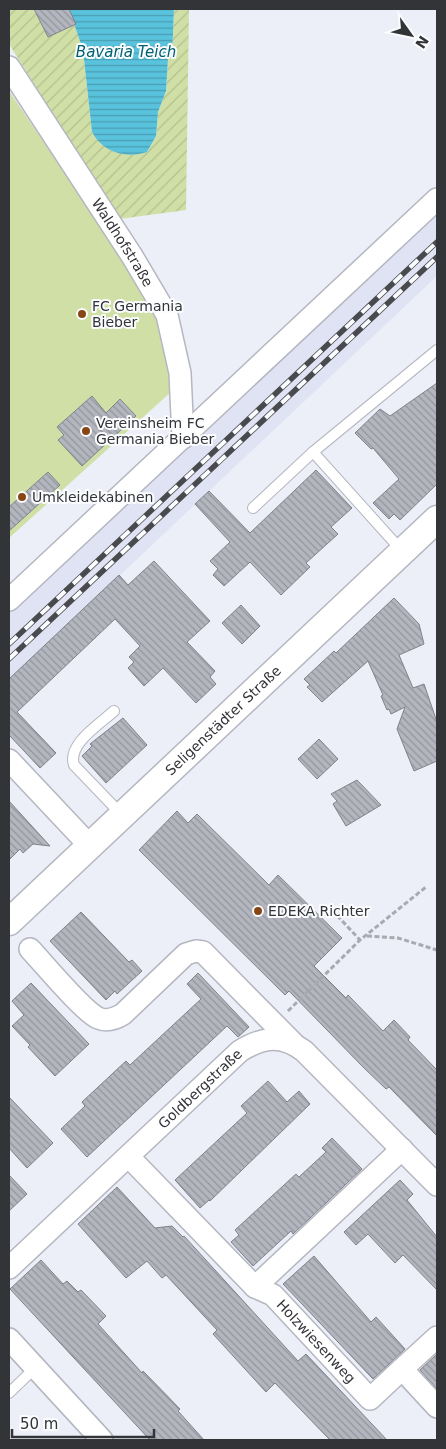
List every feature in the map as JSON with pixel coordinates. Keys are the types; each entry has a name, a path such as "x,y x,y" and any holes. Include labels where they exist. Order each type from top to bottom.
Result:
{"street":[{"name":"Waldhofstraße","path":"9,67 132,256 167,316 180,373 182,438"},
{"path":"9,600 437,199"},
{"name":"Seligenstädter Straße","path":"9,922 121,814 437,519"},
{"path":"9,760 89,845"},
{"path":"30,949 91,1013 104,1020 116,1018 123,1014 186,954 196,951 203,952 437,1185"},
{"name":"Goldbergstraße","path":"9,1268 240,1051 264,1039 273,1038 293,1043"},
{"path":"255,1287 402,1149"},
{"name":"Holzwiesenweg","path":"129,1157 255,1287 273,1295 370,1399 402,1369"},
{"path":"437,1336 402,1369 437,1407"},
{"path":"9,1339 102,1440"}],"lane":[{"path":"253,508 313,452 437,350"},
{"path":"313,452 402,551"},
{"path":"114,711 77,746 73,751 72,759 74,765 121,814"},
{"path":"9,1393 36,1368"}],"path":[{"path":"275,1023 360,940 426,887"},
{"path":"332,910 360,940"},
{"path":"360,940 367,936 398,938 437,950"}],"shaded area":[{"path":"437,210 437,276 9,680 9,613"}],"green space":[{"path":"9,9 69,9 83,50 92,132 96,139 109,149 123,154 139,154 147,152 156,136 158,112 166,91 168,59 172,57 174,9 189,9 186,210 119,219 9,44"},
{"name":"FC Germania Bieber","path":"9,91 128,266 164,331 172,391 9,538"}],"water":[{"name":"Bavaria Teich","path":"69,9 174,9 172,57 168,59 166,91 158,112 156,136 147,152 131,155 115,152 102,145 92,132 83,50"}],"building":[{"path":"34,9 69,9 76,24 48,37"},
{"path":"437,383 437,484 400,520 394,514 389,519 373,503 399,479 373,448 371,449 355,433 380,409 390,416"},
{"name":"Vereinsheim FC Germania Bieber","path":"92,396 106,413 120,399 136,416 82,466 58,440 64,435 57,427"},
{"path":"316,470 352,508 331,527 338,534 306,563 310,567 281,595 250,562 224,586 213,575 218,569 210,561 230,542 195,504 209,491 250,533"},
{"path":"48,472 60,485 9,531 9,507"},
{"path":"154,561 210,621 187,642 215,671 210,677 216,684 196,703 163,668 144,686 128,668 134,662 129,657 140,646 115,619 17,712 56,753 40,768 9,735 9,679 119,575 128,585"},
{"path":"394,598 419,624 424,644 399,655 413,688 424,684 437,722 437,761 414,771 397,729 405,707 391,714 389,709 387,710 381,696 383,695 368,661 322,702 307,687 310,685 304,679 334,651 336,653"},
{"path":"241,605 260,626 242,644 222,623"},
{"path":"123,718 147,745 106,783 82,756 92,746 90,744"},
{"path":"319,739 338,759 317,779 298,759"},
{"path":"357,780 381,805 346,826 333,804 337,801 331,794"},
{"path":"9,801 50,846 33,844 23,853 20,849 9,860"},
{"name":"EDEKA Richter","path":"177,811 188,823 197,814 269,885 278,875 342,938 314,966 346,998 348,995 383,1031 394,1020 410,1037 408,1040 437,1070 437,1136 389,1087 386,1089 363,1067 289,991 285,995 139,850"},
{"path":"81,912 129,962 132,960 142,971 117,994 115,991 106,1000 50,941"},
{"path":"198,973 249,1027 238,1037 227,1026 87,1157 61,1129 85,1106 82,1102 126,1061 130,1065 201,999 187,984"},
{"path":"31,983 89,1044 55,1076 28,1047 30,1045 12,1026 24,1015 12,1001"},
{"path":"268,1081 287,1102 299,1091 310,1104 210,1201 200,1208 175,1180 247,1113 241,1106"},
{"path":"9,1097 53,1143 27,1168 9,1148"},
{"path":"332,1138 362,1169 293,1234 291,1231 253,1266 231,1242 239,1235 235,1230 296,1174 299,1177 326,1152 322,1148"},
{"path":"9,1175 27,1194 9,1211"},
{"path":"400,1180 413,1194 407,1200 437,1237 437,1290 403,1255 395,1263 368,1234 356,1245 344,1232"},
{"path":"117,1187 155,1228 172,1226 184,1236 298,1361 306,1354 387,1440 330,1440 275,1383 266,1392 213,1334 217,1330 166,1275 162,1278 147,1261 126,1278 78,1224"},
{"path":"314,1256 371,1322 376,1317 405,1349 373,1379 283,1284"},
{"path":"41,1260 63,1284 67,1281 78,1292 81,1290 106,1316 98,1324 142,1373 143,1371 180,1409 178,1411 204,1440 150,1440 10,1289"},
{"path":"437,1354 437,1389 420,1370"}],"railway":[{"path":"9,644 437,242"},
{"path":"9,659 437,257"}],"place":[{"name":"FC Germania Bieber","path":"82,314"},
{"name":"Vereinsheim FC Germania Bieber","path":"86,431"},
{"name":"Umkleidekabinen","path":"22,497"},
{"name":"EDEKA Richter","path":"258,911"}]}
